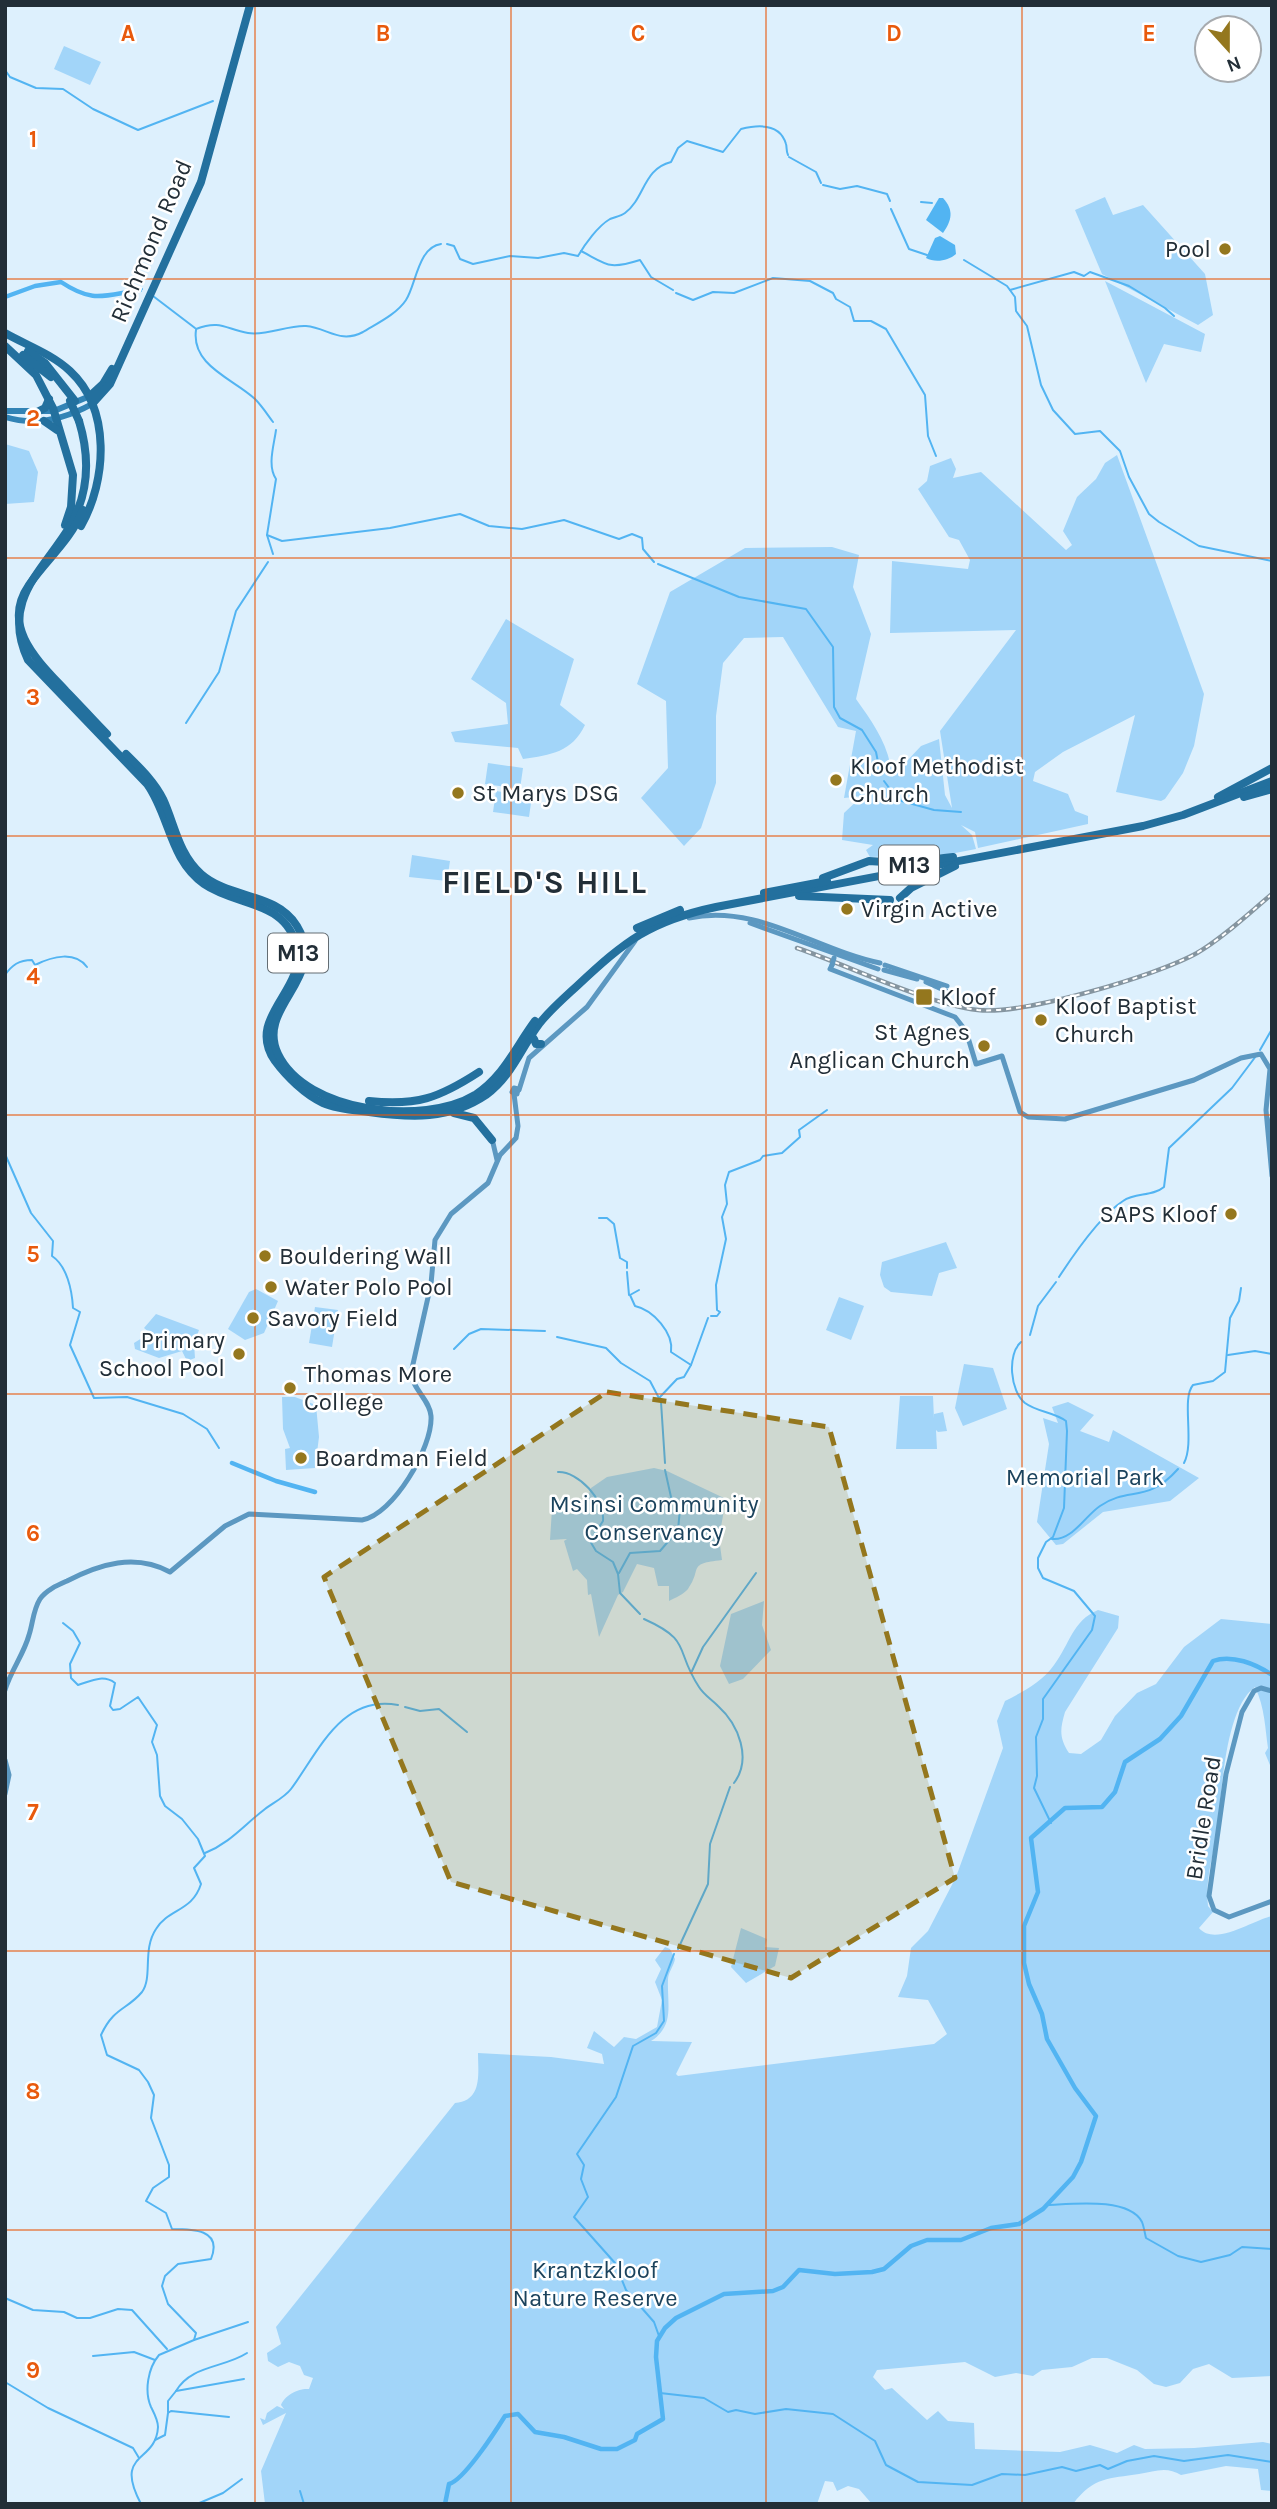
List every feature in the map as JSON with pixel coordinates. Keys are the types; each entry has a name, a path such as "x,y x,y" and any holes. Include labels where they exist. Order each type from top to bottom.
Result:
{"highway":[{"name":"Richmond Road","path":"91,400 104,388 137,325 201,182 248,5"},
{"name":"Richmond Road","path":"104,388 190,197 248,5"},
{"path":"137,325 150,324"},
{"path":"5,335 60,363 92,391 104,388"},
{"name":"M13","path":"5,335 46,363 73,401 92,453 88,495 75,528 30,583 20,604 20,628 29,650 152,782 165,805 179,845 195,869 224,889 280,908 298,928 304,950 304,968 298,984 277,1014 273,1035 282,1061 309,1086 338,1102 404,1110 438,1109 465,1100 503,1070 531,1026 548,1006 632,931 684,908 1143,821 1272,778"},
{"path":"5,344 32,369 49,398 73,475 72,500 65,526 50,551"},
{"name":"M13","path":"5,344 48,373 73,401"},
{"path":"45,567 78,531 90,508 100,461 96,417 84,386"},
{"path":"96,417 104,388"},
{"path":"35,413 46,408 49,398"},
{"name":"M13","path":"81,418 87,455 83,492 72,522 19,587 12,620 15,637 23,654 59,692 63,700 62,706 71,705 151,790 175,848 196,877 222,894 270,909 292,933 298,953 296,971 272,1012 267,1026 268,1046 281,1068 313,1097 331,1106 397,1116 443,1114 473,1102 513,1071 556,1006"},
{"path":"44,421 56,428 62,438"},
{"path":"1218,797 1272,768"},
{"name":"M13","path":"503,1080 535,1030 556,1006 619,948 647,929 684,914 1172,818 1272,778"},
{"path":"1172,818 1272,789"},
{"path":"900,898 903,892 941,871 1002,853"},
{"path":"793,887 861,862 900,863 953,857"},
{"path":"775,896 890,900"},
{"path":"529,1058 543,1023"},
{"path":"309,1086 337,1098 403,1103 443,1094 479,1073"},
{"path":"443,1114 459,1113 474,1118 492,1142"}],"main road":[{"name":"Richmond Road","path":"55,415 91,400"},
{"path":"5,411 55,415"},
{"path":"5,418 44,421 55,415"},
{"path":"537,1042 587,1007 628,948 640,938 685,918 719,913 769,926 946,988"},
{"path":"778,930 835,956 864,965 882,967"},
{"path":"835,956 833,968 953,1016 966,1031 973,1054 979,1063 1002,1056 1021,1113 1032,1118 1065,1119 1194,1080 1255,1054 1264,1056 1270,1065 1267,1098 1272,1176"},
{"path":"5,1690 12,1669 28,1639 36,1606 44,1594 81,1573 116,1562 145,1562 172,1570 243,1516 257,1513 348,1520 370,1518 382,1510 401,1488 415,1466 431,1419 428,1405 413,1384 411,1373 431,1284 433,1248 448,1217 488,1183 497,1162 517,1130 517,1091 529,1058"},
{"path":"1267,1098 1272,1110"},
{"path":"1268,1132 1272,1118"},
{"path":"492,1142 509,1145"},
{"path":"492,1142 502,1153"},
{"path":"492,1142 497,1162"},
{"name":"Bridle Road","path":"1272,1691 1264,1688 1254,1691 1241,1712 1224,1782 1209,1896 1214,1910 1229,1917 1272,1901"},
{"path":"5,1760 9,1775 5,1794"}],"highlighted area":[{"path":"607,1392 829,1427 955,1878 791,1978 451,1882 324,1577"}],"green space":[{"path":"64,46 101,62 90,85 54,69"},
{"path":"1105,197 1113,215 1143,205 1205,274 1213,315 1198,325 1102,274 1075,210"},
{"path":"1105,281 1205,334 1201,352 1164,344 1146,383"},
{"path":"5,444 29,451 38,472 34,502 5,504"},
{"path":"1117,455 1204,694 1194,746 1183,773 1165,799 1161,801 1116,792 1135,715 1063,752 1035,772 1033,781 1068,794 1075,811 1088,816 1088,824 978,848 975,832 961,825 972,835 976,849 950,854 870,857 866,850 873,845 842,840 844,813 862,796 844,798 856,731 838,727 783,637 744,638 723,663 716,716 716,783 701,828 684,846 641,798 668,768 666,701 637,684 670,592 745,548 832,547 859,555 853,587 871,634 856,699 884,745 892,777 921,746 939,739 945,795 952,808 940,731 1016,630 890,633 892,561 968,569 970,560 959,540 949,537 918,489 927,481 930,466 951,458 956,469 953,478 981,472 1066,550 1072,545 1063,531 1077,497 1096,479 1105,463"},
{"path":"506,619 574,659 560,705 585,725 574,741 560,751 523,759 518,748 455,742 451,732 508,724 506,703 471,679"},
{"path":"488,763 523,768 520,789 485,784"},
{"path":"496,791 532,796 529,817 493,812"},
{"path":"412,855 450,861 447,881 409,877"},
{"path":"946,1242 957,1268 939,1273 932,1296 891,1292 884,1287 880,1275 882,1262"},
{"name":"Savory Field","path":"256,1289 278,1301 264,1333 245,1340 228,1329 249,1292"},
{"path":"839,1297 864,1306 851,1340 826,1330"},
{"path":"315,1307 338,1310 332,1347 309,1343"},
{"path":"156,1314 199,1330 194,1344 195,1358 187,1361 182,1351 159,1358 135,1349 134,1343 150,1333 144,1328"},
{"path":"964,1364 993,1368 1007,1409 963,1426 955,1408"},
{"path":"900,1396 933,1396 934,1419 934,1414 943,1412 947,1431 936,1430 937,1449 896,1449"},
{"path":"282,1397 295,1397 316,1405 319,1437 315,1468 286,1470 285,1449 290,1448 283,1429"},
{"name":"Memorial Park","path":"1068,1402 1094,1415 1080,1431 1109,1442 1113,1430 1199,1478 1170,1501 1103,1512 1063,1544 1056,1545 1037,1522 1049,1444 1043,1418 1058,1423 1052,1407"},
{"name":"Msinsi Community Conservancy","path":"654,1468 667,1471 726,1499 719,1538 722,1560 699,1565 688,1589 669,1601 669,1586 658,1586 654,1568 637,1564 623,1592 618,1595 599,1637 591,1594 588,1595 587,1580 577,1569 573,1571 564,1541 567,1539 550,1540 552,1509 572,1514 586,1503 591,1488 607,1477"},
{"path":"764,1601 762,1625 771,1650 743,1679 729,1684 720,1666 731,1614"},
{"name":"Krantzkloof Nature Reserve","path":"1098,1610 1119,1616 1118,1628 1065,1712 1061,1733 1069,1753 1081,1754 1101,1740 1115,1716 1137,1693 1156,1684 1184,1647 1221,1619 1272,1624 1272,1770 1265,1753 1268,1748 1264,1718 1255,1687 1245,1698 1237,1714 1226,1754 1217,1831 1208,1877 1208,1906 1213,1912 1199,1928 1214,1935 1224,1934 1272,1916 1272,2376 1232,2378 1209,2364 1193,2369 1180,2383 1166,2387 1154,2384 1137,2370 1107,2358 1092,2358 1072,2367 1042,2370 1033,2376 1016,2373 995,2377 965,2362 877,2370 873,2377 885,2390 892,2388 927,2420 938,2411 948,2421 974,2423 975,2449 1060,2452 1090,2445 1117,2453 1134,2445 1145,2449 1263,2442 1272,2444 1272,2491 1261,2490 1258,2469 1226,2466 1181,2475 1161,2470 1110,2478 1088,2488 1073,2504 872,2504 859,2489 848,2486 837,2491 833,2482 825,2481 817,2504 265,2504 261,2471 286,2413 263,2425 260,2418 265,2420 267,2413 277,2406 284,2409 281,2405 285,2399 296,2391 309,2389 313,2378 304,2375 300,2366 289,2362 278,2367 268,2361 267,2353 281,2344 276,2327 455,2103 464,2101 475,2092 478,2053 551,2057 604,2064 602,2054 587,2048 594,2031 614,2047 624,2037 636,2039 657,2027 662,2000 655,1982 661,1969 655,1960 665,1947 670,1949 675,1959 668,1977 667,2021 664,2029 651,2041 692,2042 676,2074 678,2076 934,2044 947,2034 928,2000 898,1997 907,1976 911,1948 928,1931 956,1877 1003,1748 997,1721 1005,1701 1044,1677 1082,1620"},
{"path":"741,1928 767,1939 765,1947 779,1948 775,1966 746,1983 731,1967"}],"water":[{"path":"939,198 947,202 950,211 950,219 943,233 926,220"},
{"path":"940,236 955,245 956,254 941,260 926,258 935,238"}],"waterway":[{"path":"5,70 10,77 36,88 63,89 93,109 138,130 213,101"},
{"path":"447,244 454,246 460,259 473,264 510,256 538,258 564,253 578,256 601,226 632,207 649,177 671,162 678,148 687,141 723,152 741,129 767,127 779,132 783,137 788,155"},
{"path":"789,157 816,172 821,183"},
{"path":"823,185 840,189 857,186 887,194 890,201"},
{"path":"921,202 932,203"},
{"path":"891,209 909,249 927,255"},
{"path":"196,329 218,325 255,334 306,326 341,336 355,335 386,318 402,305 422,259 433,247 441,244"},
{"path":"581,251 614,265 640,260 651,277 673,290"},
{"path":"964,260 1007,286 1015,297 1016,311 1027,326 1041,385 1053,410 1075,434 1100,431 1120,451 1129,477 1149,514 1199,546 1272,561"},
{"path":"1010,290 1074,272 1084,276 1090,272 1129,286 1174,316"},
{"path":"676,293 693,300 713,292 734,293 773,278 810,281 833,293 836,299 850,307 854,321 871,321 886,329 925,395 928,436 936,456"},
{"path":"5,297 35,286 61,282 91,296 140,290"},
{"path":"153,296 195,328"},
{"path":"196,330 196,342 207,362 255,399 273,422"},
{"path":"276,430 272,462 276,479 267,535 282,541 390,528 460,514 489,526 522,529 564,520 619,539 632,534 642,538 643,549 654,562"},
{"path":"267,535 273,554"},
{"path":"186,723 219,672 236,611 268,562"},
{"path":"658,564 739,597 806,609 833,647 834,707 840,718 862,730 876,752 880,772"},
{"path":"884,781 898,800 934,810 961,812"},
{"path":"5,975 20,962 32,960 35,965 49,959 70,957 87,967"},
{"path":"1260,1050 1272,1029"},
{"path":"1059,1277 1088,1236 1114,1208 1128,1198 1164,1187 1169,1148 1232,1088 1256,1056"},
{"path":"711,1316 717,1316 720,1312 717,1310 716,1285 726,1239 722,1217 727,1204 725,1185 729,1172 760,1160 763,1156 782,1153 800,1137 799,1130 827,1110"},
{"path":"5,1154 31,1213 53,1241 52,1256 65,1272 73,1308 80,1312 70,1345 94,1398 127,1397 183,1414 207,1429 219,1448"},
{"path":"599,1218 607,1218 614,1224 620,1258 627,1262 627,1268"},
{"path":"627,1272 629,1295"},
{"path":"1030,1335 1038,1306 1056,1282"},
{"path":"1184,1463 1188,1444 1190,1392 1193,1385 1213,1381 1225,1372 1230,1318 1239,1301 1241,1288"},
{"path":"639,1290 630,1295 635,1306 649,1312 661,1323 669,1337 671,1352 691,1365 684,1377 677,1379 660,1397"},
{"path":"691,1365 708,1318"},
{"path":"454,1349 469,1334 481,1329 545,1331"},
{"path":"557,1337 606,1348 621,1363 650,1381 661,1402 665,1463"},
{"path":"1021,1342 1012,1363 1016,1390 1025,1403 1066,1421 1067,1431 1064,1508 1053,1537 1046,1542 1038,1558 1038,1568 1043,1578 1074,1591 1095,1616 1092,1630 1043,1699 1043,1719 1036,1737 1037,1776 1034,1788 1051,1823"},
{"path":"1228,1355 1255,1351 1272,1354"},
{"path":"232,1463 276,1481 315,1492"},
{"path":"1052,1539 1059,1539 1072,1532 1094,1510 1110,1500 1157,1487 1178,1469"},
{"path":"619,1573 630,1553 660,1551 678,1530 680,1509 671,1497 665,1470"},
{"path":"558,1472 574,1476 582,1482 600,1504 603,1521 590,1541 596,1551 613,1562 618,1574 620,1593 640,1614"},
{"path":"692,1671 703,1647 756,1573"},
{"path":"644,1619 676,1640 699,1687 725,1714 737,1732 741,1743 742,1764 734,1783"},
{"path":"63,1623 73,1631 80,1643 70,1664 71,1678 78,1685 97,1679 110,1680 115,1683 110,1706 113,1710 120,1709 138,1697 157,1725 152,1742 157,1755 160,1796 165,1806 182,1819 198,1839 205,1856 194,1868 201,1884 197,1893 186,1905 161,1922 152,1937 147,1979 142,1992 111,2019 101,2035 107,2055 139,2070 154,2095 151,2118 169,2165 169,2177 153,2188 146,2201 166,2213 172,2229 204,2233 213,2242 214,2249 211,2259 178,2264 165,2276 162,2286 168,2304 196,2333 194,2340 159,2355 150,2373 149,2401 158,2427 156,2439 138,2460 132,2475 141,2504"},
{"path":"445,2504 449,2484 471,2465 505,2416 518,2414 535,2432 564,2437 601,2449 617,2449 635,2440 637,2434 663,2419 656,2357 657,2341 665,2328 676,2318 724,2294 773,2291 783,2287 799,2270 835,2274 884,2269 911,2246 927,2240 961,2240 991,2228 1019,2224 1043,2209 1073,2177 1081,2162 1096,2116 1075,2088 1047,2039 1042,2014 1029,1984 1024,1963 1024,1926 1038,1892 1031,1838 1065,1808 1102,1807 1115,1792 1125,1762 1160,1739 1181,1716 1213,1661 1244,1661 1272,1675"},
{"path":"205,1853 229,1839 288,1792 333,1729 346,1717 361,1708 378,1704 398,1705"},
{"path":"405,1707 420,1711 439,1709 467,1732"},
{"path":"678,1949 708,1884 710,1844 730,1787"},
{"path":"659,2336 654,2322 626,2290 615,2263 574,2217 588,2197 581,2179 584,2165 577,2154 616,2097 633,2046 656,2033 664,2021 662,1986 674,1954"},
{"path":"1048,2205 1085,2203 1113,2205 1125,2209 1135,2214 1142,2222 1146,2238 1178,2256 1201,2262 1230,2255 1242,2247 1272,2249"},
{"path":"5,2298 33,2310 64,2312 77,2318 90,2318 118,2309 132,2310 167,2349"},
{"path":"194,2340 248,2322"},
{"path":"93,2356 134,2352 155,2360"},
{"path":"176,2391 190,2376 247,2353"},
{"path":"168,2412 168,2401 176,2391 244,2379"},
{"path":"5,2382 48,2408 133,2448 139,2458"},
{"path":"660,2393 704,2398 728,2412 736,2410 755,2414 786,2409 833,2414 875,2441 886,2465 918,2482 972,2485 1002,2474 1025,2475 1062,2467 1076,2471 1100,2465 1108,2469 1127,2461 1154,2456 1184,2461 1228,2455 1272,2462"},
{"path":"155,2440 165,2435 168,2413 171,2411 229,2417"},
{"path":"197,2504 223,2493 242,2479"},
{"path":"300,2491 304,2504"}],"railway":[{"path":"797,948 934,1000 978,1010 999,1010 1089,992 1178,962 1217,940 1272,894"}],"place":[{"name":"Pool","path":"1225,249"},
{"name":"Kloof Methodist Church","path":"836,780"},
{"name":"St Marys DSG","path":"458,793"},
{"name":"Virgin Active","path":"847,909"},
{"name":"Kloof","path":"924,997"},
{"name":"Kloof Baptist Church","path":"1041,1020"},
{"name":"St Agnes Anglican Church","path":"984,1046"},
{"name":"SAPS Kloof","path":"1231,1214"},
{"name":"Bouldering Wall","path":"265,1256"},
{"name":"Water Polo Pool","path":"271,1287"},
{"name":"Savory Field","path":"253,1318"},
{"name":"Primary School Pool","path":"239,1354"},
{"name":"Thomas More College","path":"290,1388"},
{"name":"Boardman Field","path":"301,1458"}],"district":[{"name":"FIELD'S HILL","path":"545,882"}]}
